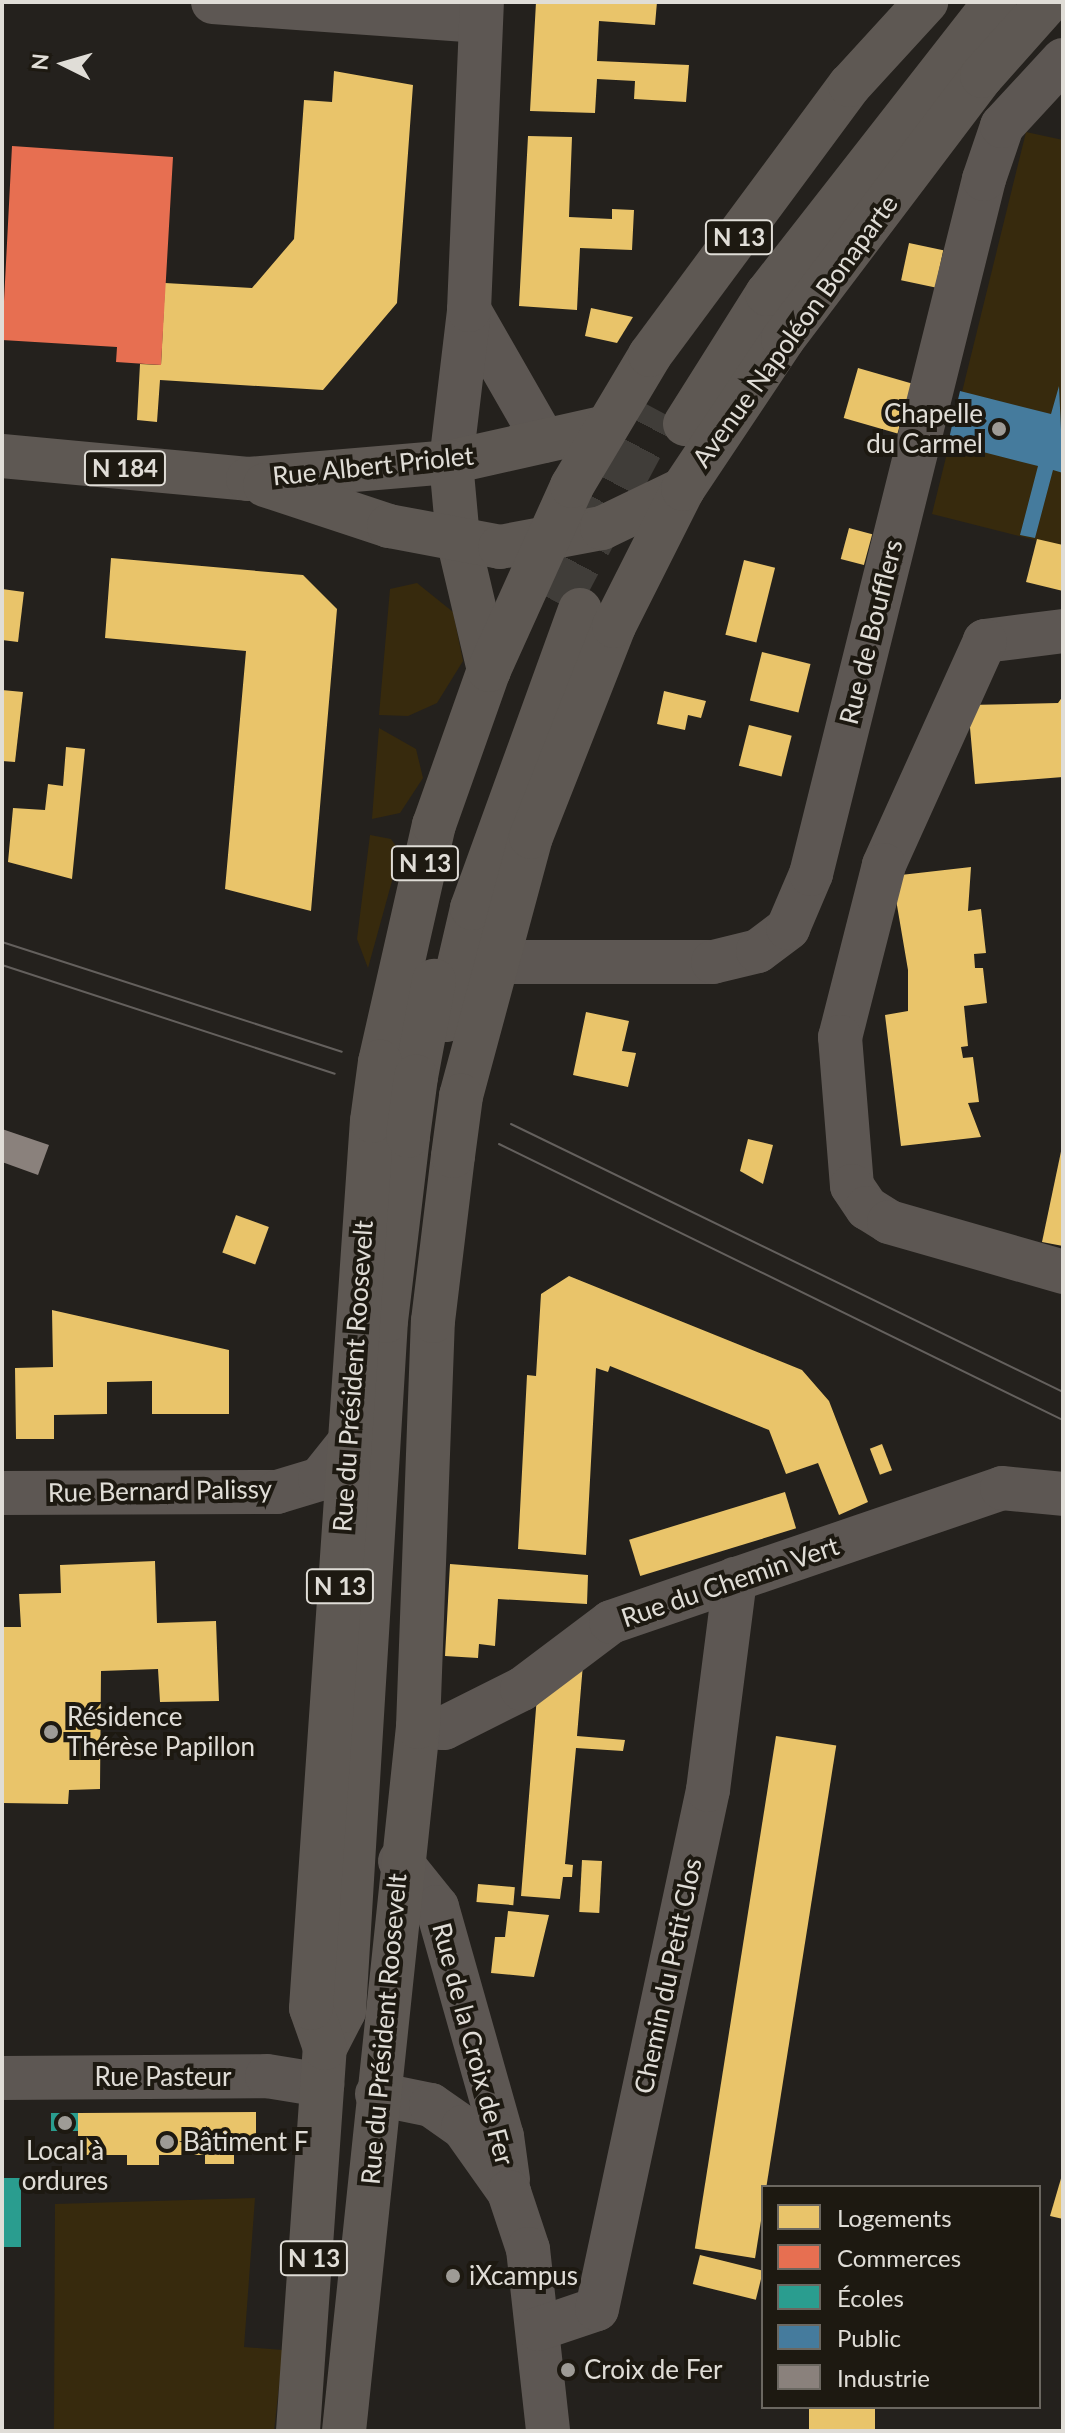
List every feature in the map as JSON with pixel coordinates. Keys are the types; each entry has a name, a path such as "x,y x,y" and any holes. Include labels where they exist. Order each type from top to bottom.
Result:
{"main road":[{"name":"N 13","path":"489,670 543,544 602,428 850,85 926,2"},
{"path":"970,2 748,278 672,417 995,2"},
{"name":"Avenue Napoléon Bonaparte","path":"492,962 531,837 623,610 683,489 783,339 982,76 1048,2"},
{"name":"Rue Albert Priolet","path":"2,456 248,479 451,462 602,428"},
{"path":"544,441 602,528 623,610"},
{"path":"451,462 458,539 489,670"},
{"name":"Rue Albert Priolet","path":"248,479 376,522 500,547 543,544 602,528 683,489"},
{"path":"400,1861 407,1553 400,1364 426,1018 453,894 569,607 472,908 453,1089"},
{"name":"Rue du Président Roosevelt","path":"344,2431 400,1861 418,1727 432,1337 417,1139 380,1062 434,825 489,670"},
{"path":"377,2094 324,2066 344,2011 386,1321 417,1139 453,1089 492,962"},
{"name":"Rue du Président Roosevelt","path":"298,2431 324,2066 311,2008 347,1445 417,1139"}],"street":[{"path":"213,2 481,12 469,310 451,462"},
{"name":"Rue de Boufflers","path":"492,962 713,962 758,951 788,928 811,874 984,179 1002,126 1063,60"},
{"path":"469,310 544,441"},
{"path":"1063,631 985,641 884,865 840,1037 852,1186 867,1208 889,1222 1063,1272"},
{"name":"Rue Bernard Palissy","path":"2,1493 277,1492 320,1479 347,1445"},
{"name":"Rue du Chemin Vert","path":"418,1727 444,1728 522,1689 611,1622 1002,1488 1063,1494"},
{"name":"Chemin du Petit Clos","path":"538,2329 597,2309 708,1790 735,1579"},
{"name":"Rue de la Croix de Fer","path":"400,1861 437,1907 502,2136 509,2192 528,2249 548,2431"},
{"name":"Rue Pasteur","path":"2,2078 267,2076 324,2066"},
{"name":"Rue de la Croix de Fer","path":"377,2094 431,2105 463,2127 509,2192"}],"shaded area":[{"path":"1026,132 1063,140 1063,547 932,514"},
{"path":"417,583 453,612 463,661 437,703 408,716 379,715 390,589"},
{"path":"379,728 416,749 423,778 400,813 372,819"},
{"path":"370,835 391,839 400,852 368,968 357,939"},
{"path":"255,2198 244,2347 283,2350 274,2431 54,2431 55,2204"}],"building: Logements":[{"path":"536,2 657,2 655,25 599,21 597,61 689,65 686,102 634,99 635,81 597,79 595,113 530,111"},
{"path":"334,71 413,85 397,303 323,390 160,380 157,422 137,420 140,364 161,365 165,283 252,288 294,239 304,100 332,102"},
{"path":"528,136 572,137 569,217 612,219 612,209 634,210 632,250 580,248 577,310 519,306"},
{"path":"909,243 943,250 935,287 901,280"},
{"path":"591,308 633,317 617,343 585,336"},
{"path":"858,368 912,383 897,433 844,418"},
{"path":"849,528 872,534 864,565 841,559"},
{"path":"1037,539 1063,545 1063,591 1026,582"},
{"path":"111,558 303,575 337,609 311,911 225,889 246,651 105,638"},
{"path":"744,560 775,568 756,642 725,635"},
{"path":"2,589 24,592 18,642 2,640"},
{"path":"762,652 811,664 798,713 750,701"},
{"path":"2,690 23,692 15,762 2,761"},
{"path":"664,691 706,701 701,718 688,715 685,730 657,724"},
{"path":"1063,696 1063,777 975,784 968,705 1058,703"},
{"path":"749,725 792,736 782,776 739,766"},
{"path":"66,747 85,749 72,879 8,862 13,808 45,810 48,784 63,786"},
{"path":"971,867 968,911 981,909 986,953 974,954 975,968 983,968 987,1003 964,1006 968,1046 961,1047 963,1058 973,1057 979,1102 968,1103 981,1137 901,1146 885,1015 908,1011 908,970 892,876"},
{"path":"586,1012 629,1021 622,1051 636,1053 628,1087 573,1075"},
{"path":"748,1139 773,1145 763,1184 740,1171"},
{"path":"1063,1142 1063,1246 1042,1242"},
{"path":"236,1215 269,1227 255,1265 222,1253"},
{"path":"569,1276 802,1370 829,1401 868,1502 839,1515 818,1463 786,1474 769,1430 610,1366 608,1372 596,1368 586,1555 518,1549 527,1375 536,1376 541,1294"},
{"path":"52,1310 229,1350 229,1414 152,1414 152,1381 107,1382 107,1414 54,1415 54,1439 16,1439 15,1368 53,1367"},
{"path":"882,1444 892,1470 880,1475 870,1449"},
{"path":"785,1492 796,1528 640,1576 629,1540"},
{"path":"155,1561 157,1623 216,1621 219,1701 160,1702 158,1669 101,1671 100,1789 69,1790 68,1804 2,1803 2,1627 21,1627 19,1594 61,1593 60,1565"},
{"path":"450,1564 588,1575 587,1604 498,1599 495,1646 479,1644 478,1658 445,1656"},
{"path":"583,1664 577,1736 625,1740 623,1751 576,1748 565,1864 573,1865 572,1877 563,1877 560,1899 521,1896 537,1696"},
{"path":"776,1736 836,1746 767,2185 761,2185 761,2221 755,2258 695,2249"},
{"path":"582,1860 602,1861 599,1913 579,1912"},
{"path":"478,1884 515,1887 513,1905 476,1902"},
{"path":"508,1911 549,1915 534,1977 491,1973 495,1937 505,1937"},
{"name":"Bâtiment F","path":"256,2112 256,2153 234,2154 234,2164 205,2164 205,2155 159,2155 159,2165 127,2165 127,2155 78,2155 78,2113"},
{"path":"1063,2176 1063,2219 1050,2216"},
{"path":"700,2255 761,2270 756,2300 693,2284"},
{"path":"809,2409 875,2409 875,2431 809,2431"}],"building: Commerces":[{"path":"12,146 173,157 161,365 116,362 117,347 2,340"}],"building: Écoles":[{"name":"Local à ordures","path":"51,2113 78,2113 78,2131 51,2131"},
{"path":"2,2178 21,2178 21,2247 2,2247"}],"building: Public":[{"name":"Chapelle du Carmel","path":"1059,386 1063,473 1053,470 1035,538 1020,535 1038,466 948,443 960,391 1051,414"}],"building: Industrie":[{"path":"2,1129 49,1145 38,1175 2,1162"}],"tunnel":[{"path":"558,603 660,411"}],"tram line":[{"path":"2,942 342,1052"},
{"path":"2,965 335,1074"},
{"path":"511,1124 1063,1392"},
{"path":"499,1144 1063,1420"}],"place":[{"name":"Chapelle du Carmel","path":"999,429"},
{"name":"Résidence Thérèse Papillon","path":"51,1732"},
{"name":"Local à ordures","path":"65,2123"},
{"name":"Bâtiment F","path":"167,2142"},
{"name":"iXcampus","path":"453,2276"},
{"name":"Croix de Fer","path":"568,2370"}]}
